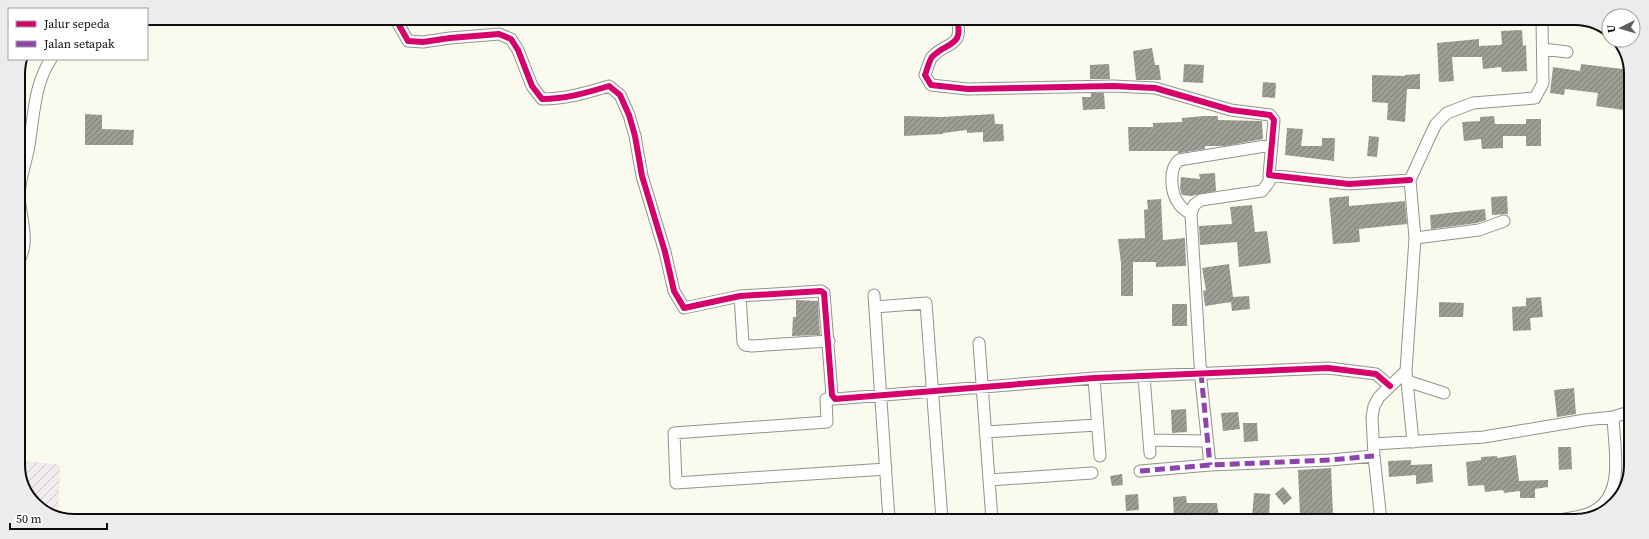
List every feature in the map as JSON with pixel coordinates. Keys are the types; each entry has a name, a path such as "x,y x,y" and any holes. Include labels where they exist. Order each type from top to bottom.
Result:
{"street":[{"path":"399,25 408,40 422,42 499,34 511,39 518,50 532,86 542,98 579,95 609,86 620,95 635,136 642,176 665,252 674,292 684,308 740,296 821,291 825,296 832,395 835,399"},
{"path":"958,25 960,31 958,40 932,57 925,75 931,85 968,89 1112,86 1155,88 1231,110 1268,114 1274,120 1269,182 1262,190 1200,200 1194,205 1191,214 1201,373 1210,464"},
{"path":"1413,442 1406,376 1415,238 1410,180 1436,124 1447,113 1473,103 1535,98 1543,83 1542,25"},
{"path":"1543,49 1567,52"},
{"path":"25,159 36,96 42,74 50,60"},
{"path":"1191,214 1178,203 1174,193 1174,166 1179,160 1272,145"},
{"path":"1269,175 1349,184 1410,180"},
{"path":"1415,238 1479,230 1504,221"},
{"path":"874,295 882,396 889,514"},
{"path":"740,296 743,342 745,345 752,346 829,341"},
{"path":"875,307 926,303 934,391 942,514"},
{"path":"979,343 981,387 992,514"},
{"path":"886,469 676,483 674,433 827,422 826,399 882,396 1094,378 1328,368 1376,374 1390,386"},
{"path":"1144,376 1150,452"},
{"path":"1380,514 1374,456 1372,417 1374,406 1379,397 1390,386 1406,376"},
{"path":"1406,376 1444,393"},
{"path":"1094,378 1100,456"},
{"path":"1374,444 1484,437 1585,420 1613,417 1624,414"},
{"path":"1595,510 1610,498 1616,483 1613,417"},
{"path":"985,432 1097,425"},
{"path":"1149,440 1204,441"},
{"path":"1140,471 1210,464 1330,460 1374,456"},
{"path":"989,480 1092,473"}],"shaded area":[{"path":"25,461 60,465 58,511 47,506 35,495 26,475"}],"building":[{"path":"1522,30 1523,46 1526,45 1527,71 1502,72 1501,67 1483,69 1482,57 1452,57 1454,81 1439,82 1437,43 1479,39 1479,46 1500,45 1502,44 1501,31"},
{"path":"1152,48 1155,65 1159,65 1161,80 1136,80 1133,51"},
{"path":"1109,64 1110,79 1090,79 1090,65"},
{"path":"1184,64 1204,65 1203,83 1183,82"},
{"path":"1581,64 1624,69 1624,110 1596,106 1598,93 1565,89 1564,95 1550,93 1553,67 1580,71"},
{"path":"1420,74 1420,89 1407,89 1405,122 1387,120 1388,103 1372,102 1372,75 1405,76"},
{"path":"1263,82 1276,83 1275,98 1262,97"},
{"path":"1091,93 1104,93 1105,109 1083,110 1082,97 1091,97"},
{"path":"85,114 102,115 102,129 134,130 133,145 85,145"},
{"path":"994,114 995,124 1003,124 1004,141 983,142 983,132 967,133 967,130 943,134 904,136 904,116 942,117"},
{"path":"1218,116 1218,120 1262,121 1263,139 1225,146 1205,146 1205,149 1180,153 1178,153 1178,151 1129,151 1128,127 1153,127 1153,123 1182,122 1182,118"},
{"path":"1494,116 1495,124 1526,124 1526,119 1541,119 1541,146 1526,146 1526,136 1503,136 1503,148 1482,149 1481,139 1464,141 1462,122 1480,121 1480,117"},
{"path":"1287,128 1303,129 1301,146 1322,146 1322,138 1335,138 1334,161 1285,155"},
{"path":"1369,136 1379,137 1377,157 1367,156"},
{"path":"1215,173 1216,191 1191,196 1182,195 1180,188 1181,177 1200,179 1199,174"},
{"path":"1349,196 1349,206 1405,201 1407,224 1359,229 1360,242 1333,244 1329,198"},
{"path":"1507,196 1508,214 1492,215 1491,197"},
{"path":"1161,199 1163,240 1185,238 1186,266 1156,267 1156,262 1133,262 1133,296 1121,296 1121,263 1118,239 1145,238 1144,210 1148,209 1147,200"},
{"path":"1252,205 1255,232 1267,231 1271,263 1239,267 1237,242 1200,245 1199,226 1232,224 1230,207"},
{"path":"1485,209 1486,220 1477,223 1431,229 1430,215"},
{"path":"1229,264 1233,297 1249,296 1250,309 1232,311 1231,302 1205,306 1203,291 1206,290 1202,268"},
{"path":"1541,297 1543,317 1530,318 1531,330 1513,331 1512,307 1526,306 1526,298"},
{"path":"796,300 818,301 820,335 792,336 793,317 796,317"},
{"path":"1439,302 1464,303 1463,317 1439,317"},
{"path":"1172,304 1187,304 1187,326 1172,326"},
{"path":"1574,388 1576,414 1557,417 1554,390"},
{"path":"1186,409 1187,432 1172,433 1171,410"},
{"path":"1238,412 1240,429 1223,431 1221,413"},
{"path":"1243,423 1257,423 1258,441 1244,442"},
{"path":"1558,447 1571,447 1572,469 1559,470"},
{"path":"1516,455 1519,481 1548,480 1548,487 1535,489 1535,498 1520,498 1520,491 1504,493 1503,490 1485,492 1484,485 1468,486 1466,462 1481,460 1481,457 1497,456 1497,458"},
{"path":"1411,460 1411,465 1432,464 1433,482 1416,484 1416,475 1389,477 1388,461"},
{"path":"1331,468 1333,514 1300,514 1298,470"},
{"path":"1122,474 1123,485 1112,486 1110,476"},
{"path":"1283,487 1292,498 1284,505 1275,494"},
{"path":"1254,493 1270,494 1269,514 1252,514"},
{"path":"1138,494 1139,510 1126,511 1125,495"},
{"path":"1186,496 1187,503 1217,503 1218,514 1174,514 1173,497"}],"marked path":[{"path":"1201,373 1210,465"},
{"path":"1140,471 1210,465 1330,460 1374,456"}],"cycle path":[{"path":"399,25 408,41 423,42 499,34 511,39 518,50 532,86 542,99 567,97 609,86 620,95 629,115 635,136 642,176 665,252 674,291 684,308 740,296 821,291 824,293 832,395 835,399 1094,378 1328,368 1376,374 1390,386"},
{"path":"958,25 958,35 956,40 932,57 929,63 925,75 931,85 968,89 1113,86 1155,88 1231,110 1270,115 1274,120 1269,175 1349,184 1410,180"}]}
